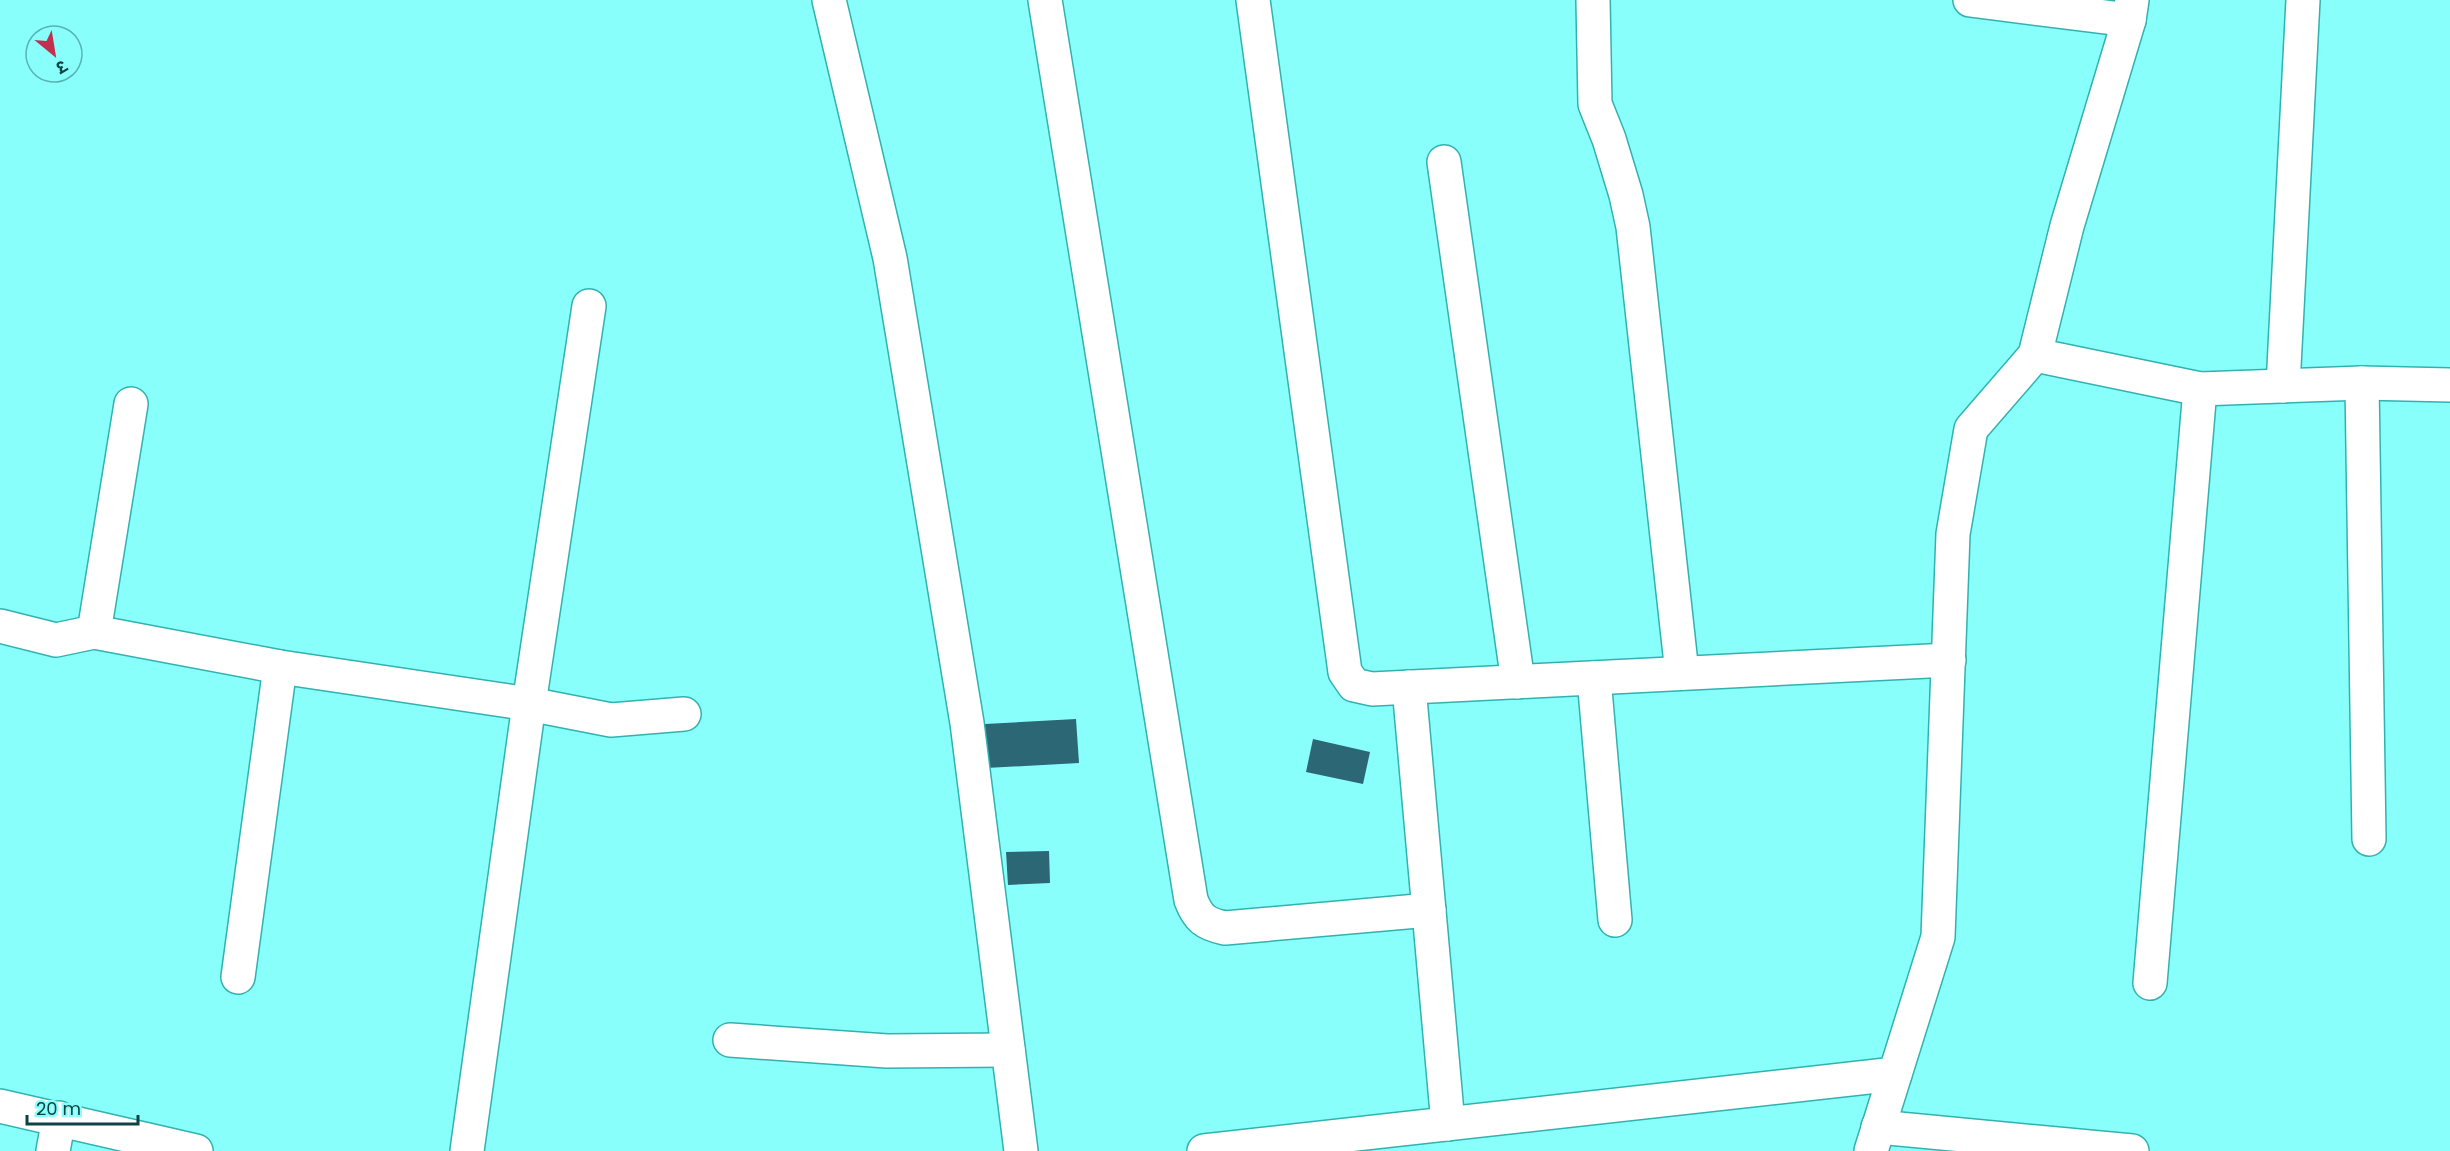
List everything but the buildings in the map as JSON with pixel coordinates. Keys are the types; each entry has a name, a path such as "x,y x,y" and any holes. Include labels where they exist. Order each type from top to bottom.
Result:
{"street":[{"path":"829,0 890,258 967,723 1021,1151"},
{"path":"1045,0 1191,900 1195,910 1202,921 1225,928 1429,910"},
{"path":"1253,0 1345,672 1354,685 1363,689 1949,660"},
{"path":"1593,0 1595,104 1609,139 1626,195 1632,227 1682,673"},
{"path":"1970,0 2131,10 2067,226 2035,355 1971,429 1953,534 1938,938 1875,1139 2132,1151"},
{"path":"2283,386 2303,0"},
{"path":"1444,162 1518,682"},
{"path":"467,1151 529,704 589,306"},
{"path":"2035,355 2200,389 2362,383 2450,385"},
{"path":"2362,383 2369,839"},
{"path":"2150,983 2200,389"},
{"path":"94,632 131,404"},
{"path":"0,626 56,640 94,632 280,667 529,704 611,720 684,714"},
{"path":"238,976 280,667"},
{"path":"1594,678 1615,920"},
{"path":"1409,687 1448,1124"},
{"path":"730,1040 887,1051 1008,1050"},
{"path":"1204,1151 1895,1074"},
{"path":"0,1106 196,1151"},
{"path":"53,1151 59,1118"}]}
